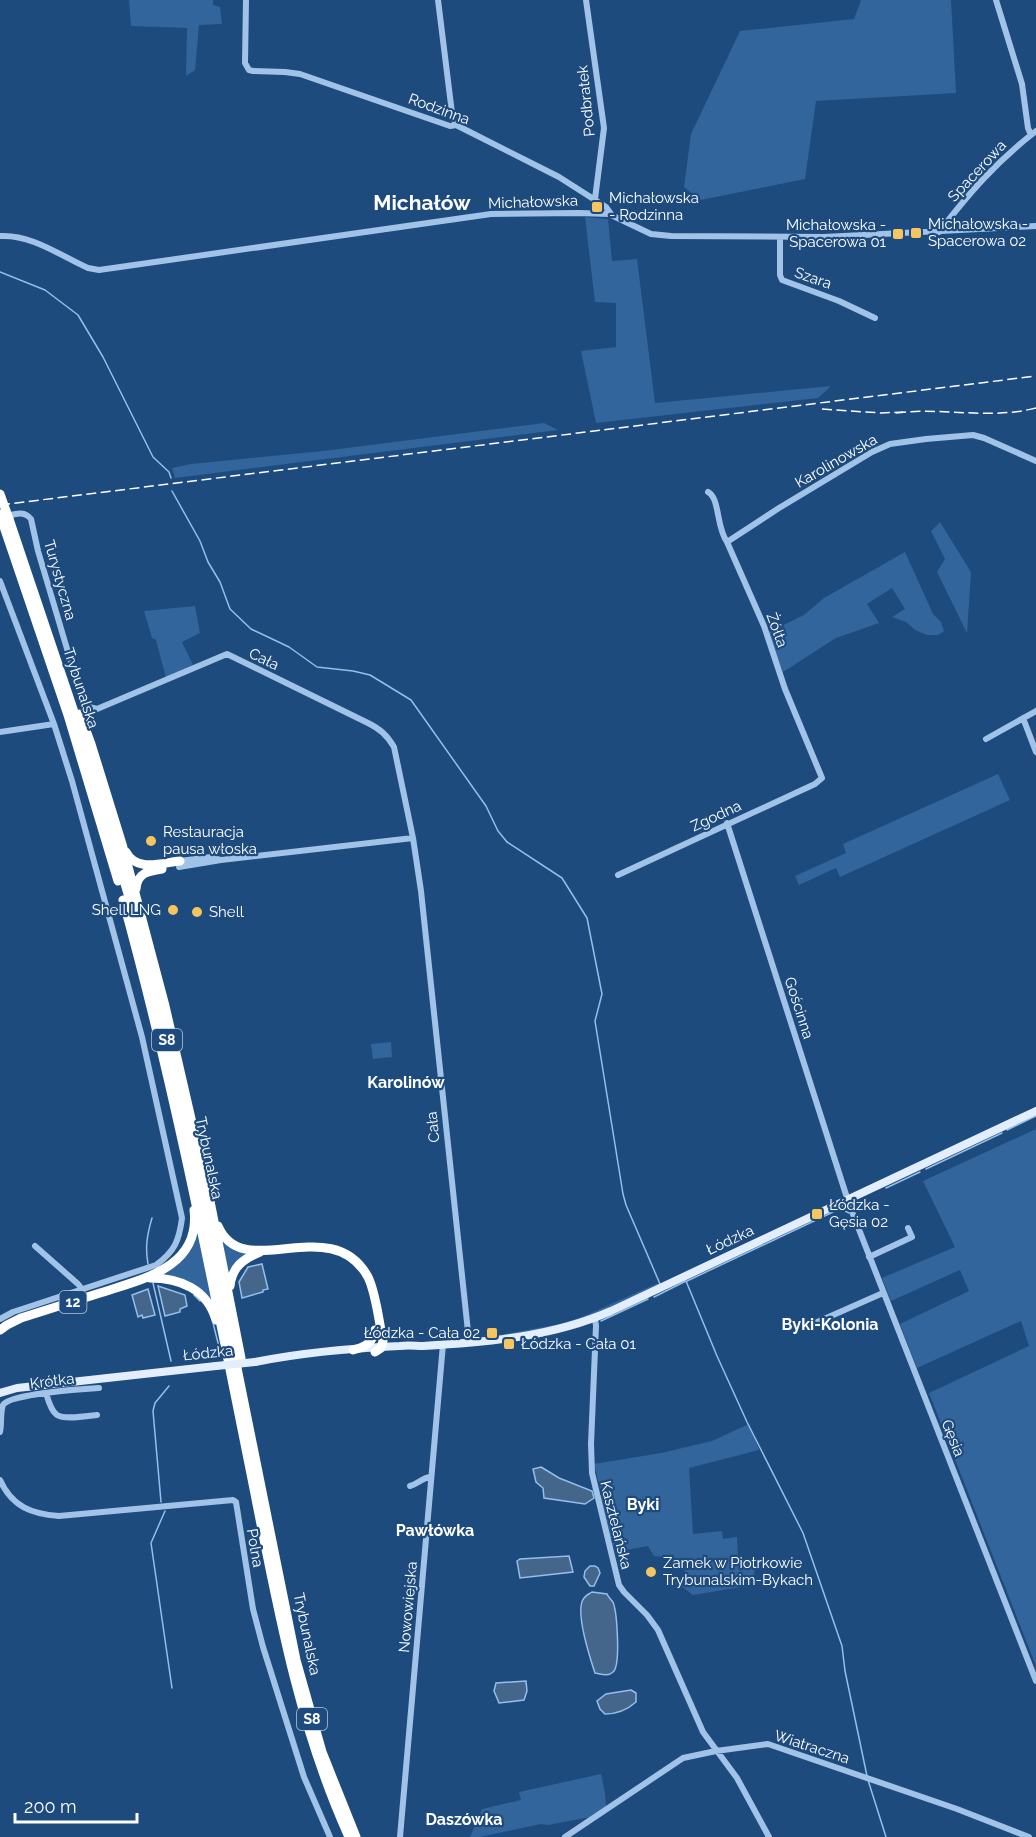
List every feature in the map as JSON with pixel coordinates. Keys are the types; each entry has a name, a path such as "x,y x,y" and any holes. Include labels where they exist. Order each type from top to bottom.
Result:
{"highway":[{"name":"Trybunalska","path":"0,494 3,518 113,865 157,1030 192,1182 276,1598 297,1690 315,1752 349,1837"},
{"name":"Trybunalska","path":"3,518 58,664 142,941 204,1206 303,1688 325,1761 356,1837"},
{"path":"58,664 88,734 122,844 168,1017 230,1298 245,1389 248,1423"},
{"path":"122,844 129,858 139,864 179,864"},
{"path":"136,897 137,881 142,874 179,864"},
{"name":"12","path":"0,1330 21,1318 148,1278 172,1264 188,1246 194,1225 192,1182"},
{"path":"210,1201 219,1228 227,1240 240,1248 262,1251 313,1246 328,1248 344,1255 355,1267 371,1294 379,1333 379,1350"},
{"path":"230,1298 230,1283 236,1268 245,1258 262,1251"},
{"path":"148,1278 178,1281 203,1296 215,1315 229,1360"},
{"path":"379,1333 386,1342 393,1346"},
{"path":"353,1350 365,1347 379,1333"}],"main road":[{"name":"Łódzka","path":"255,1362 282,1362 541,1334 568,1328 848,1202 1036,1111"},
{"name":"Łódzka","path":"17,1388 353,1350 420,1346"},
{"path":"0,1388 17,1388"},
{"path":"0,1393 17,1388"}],"street":[{"name":"Rodzinna","path":"246,0 245,63 251,71 300,74 450,126 456,125 559,177 606,207 611,214"},
{"path":"438,0 452,113 456,125"},
{"name":"Podbratek","path":"586,0 604,128 595,200"},
{"path":"996,0 1022,84 1029,130 1034,133"},
{"name":"Spacerowa","path":"939,232 992,169 1010,151 1034,133"},
{"name":"Michałowska","path":"0,236 26,239 88,268 99,270 491,214 611,214 643,231 659,235 824,237 1036,226"},
{"name":"Szara","path":"780,237 782,280 839,301 875,318"},
{"name":"Karolinowska","path":"727,542 872,452 890,444 973,435 1036,461"},
{"name":"Żółta","path":"708,492 714,497 720,530 764,626 784,689 822,778"},
{"name":"Turystyczna","path":"3,518 22,513 31,519 38,551 73,669 85,701 93,709 227,654"},
{"path":"0,581 54,724 72,782 142,1037 182,1218 180,1235 175,1247 156,1265 13,1312 0,1319"},
{"name":"Cała","path":"227,654 381,730 389,738 397,753 421,891 469,1341"},
{"path":"986,739 1036,711"},
{"path":"1023,718 1036,752"},
{"path":"0,732 54,724"},
{"name":"Zgodna","path":"618,875 814,784 822,778"},
{"name":"Gościnna","path":"727,824 848,1202"},
{"path":"179,864 413,838"},
{"name":"Gęsia","path":"848,1202 1036,1681"},
{"path":"869,1257 912,1237 908,1228"},
{"path":"35,1246 82,1289"},
{"path":"815,1323 883,1293"},
{"name":"Kasztelańska","path":"594,1318 596,1326 592,1473 618,1581 624,1592 647,1615 658,1630 697,1720 716,1751 737,1778 768,1837"},
{"name":"Nowowiejska","path":"400,1837 443,1344"},
{"name":"Krótka","path":"0,1432 1,1408 5,1402 46,1393 99,1388"},
{"path":"46,1393 58,1416 97,1415"},
{"path":"410,1485 430,1478"},
{"name":"Polna","path":"0,1480 8,1494 24,1508 39,1514 59,1516 233,1500 236,1502 254,1609 263,1647 304,1777 330,1837"},
{"name":"Wiatraczna","path":"564,1837 678,1761 691,1755 768,1744 957,1809 1029,1837"}],"shaded area":[{"path":"129,0 213,0 213,5 220,7 222,24 199,25 195,70 186,76 187,28 131,26"},
{"path":"861,0 951,0 956,93 816,101 805,179 701,200 684,187 691,134 740,31 854,19"},
{"path":"585,217 608,219 612,261 637,259 655,403 831,386 818,398 596,423 581,351 616,347 616,303 595,302"},
{"path":"544,423 558,430 175,478 172,468 191,464 323,451"},
{"path":"940,522 971,572 967,633 937,572 945,559 931,531"},
{"path":"905,552 933,614 941,622 944,631 938,635 927,635 915,630 906,622 892,617 905,609 892,588 867,604 879,623 836,638 783,672 767,633 804,615 824,598"},
{"path":"195,606 200,633 182,642 193,665 166,678 156,640 152,638 144,611"},
{"path":"998,774 1010,800 840,877 836,868 799,885 795,876 846,853 843,844"},
{"path":"391,1042 392,1057 373,1059 371,1044"},
{"path":"1036,1129 1036,1666 929,1393 1029,1346 1021,1321 917,1368 900,1324 969,1291 960,1270 891,1301 882,1278 955,1247 923,1181"},
{"path":"196,1224 213,1303 159,1275 174,1267"},
{"path":"222,1238 250,1253 229,1277"},
{"path":"262,1264 268,1289 242,1298 239,1282 248,1267"},
{"path":"658,1283 659,1286 581,1320 541,1331 499,1335 560,1324 582,1317"},
{"path":"158,1286 185,1295 187,1306 180,1309 180,1312 165,1316"},
{"path":"148,1289 155,1315 138,1317 132,1295"},
{"path":"749,1424 759,1450 689,1468 693,1534 722,1531 723,1539 737,1537 738,1560 756,1557 753,1585 693,1595 675,1584 686,1575 681,1559 654,1556 648,1546 616,1552 612,1543 623,1541 611,1486 600,1488 594,1464 661,1453 712,1441"},
{"path":"541,1467 559,1478 592,1491 594,1498 585,1504 544,1498 543,1488 536,1482 533,1469"},
{"path":"607,1494 613,1503 610,1510 619,1526 618,1534 621,1538 610,1538 599,1495"},
{"path":"569,1556 573,1572 520,1578 517,1561 520,1559"},
{"path":"590,1566 598,1568 600,1573 594,1586 590,1586 584,1577 585,1571"},
{"path":"592,1592 607,1594 613,1602 617,1627 615,1668 613,1672 604,1675 595,1673 582,1623 581,1604"},
{"path":"526,1681 527,1691 524,1700 499,1703 494,1691 496,1683"},
{"path":"631,1690 636,1693 636,1702 629,1707 609,1714 605,1714 600,1709 597,1701 606,1694"},
{"path":"601,1774 606,1806 590,1817 470,1837 482,1809 521,1800 519,1792"}],"waterway":[{"path":"0,272 45,290 78,315 103,357 153,457 169,472 171,478"},
{"path":"172,491 200,541 230,609 251,629 289,647 317,667 370,675 411,700 486,806 498,831 507,842 562,878 587,918 602,994 595,1021 623,1194 660,1284"},
{"path":"1007,1130 1036,1116"},
{"path":"926,1169 1002,1133"},
{"path":"886,1188 920,1172"},
{"path":"855,1211 869,1207 871,1202"},
{"path":"836,1211 841,1209 849,1213"},
{"path":"687,1281 833,1212"},
{"path":"148,1264 147,1241 152,1218"},
{"path":"654,1297 686,1281 747,1422 803,1533 842,1646 867,1776"},
{"path":"153,1283 171,1361"},
{"path":"194,1295 200,1301"},
{"path":"601,1321 648,1299"},
{"path":"213,1323 220,1351"},
{"path":"161,1502 153,1411 155,1403 169,1386"},
{"path":"165,1511 151,1543 172,1688"},
{"path":"868,1780 886,1837"}],"railway":[{"path":"0,505 1036,376"},
{"path":"896,413 931,411 1001,413 1036,408"},
{"path":"822,409 881,413 903,412"}],"place":[{"name":"Michałowska - Rodzinna","path":"597,207"},
{"name":"Michałowska - Spacerowa 02","path":"916,233"},
{"name":"Michałowska - Spacerowa 01","path":"898,234"},
{"name":"Restauracja pausa włoska","path":"151,841"},
{"name":"Shell LNG","path":"173,910"},
{"name":"Shell","path":"197,912"},
{"name":"Łódzka - Gęsia 02","path":"817,1214"},
{"name":"Łódzka - Cała 02","path":"492,1333"},
{"name":"Łódzka - Cała 01","path":"509,1344"},
{"name":"Zamek w Piotrkowie Trybunalskim-Bykach","path":"651,1572"}],"district":[{"name":"Michałów","path":"422,203"},
{"name":"Karolinów","path":"406,1082"},
{"name":"Byki-Kolonia","path":"830,1324"},
{"name":"Byki","path":"643,1504"},
{"name":"Pawłówka","path":"435,1530"},
{"name":"Daszówka","path":"464,1819"}]}
